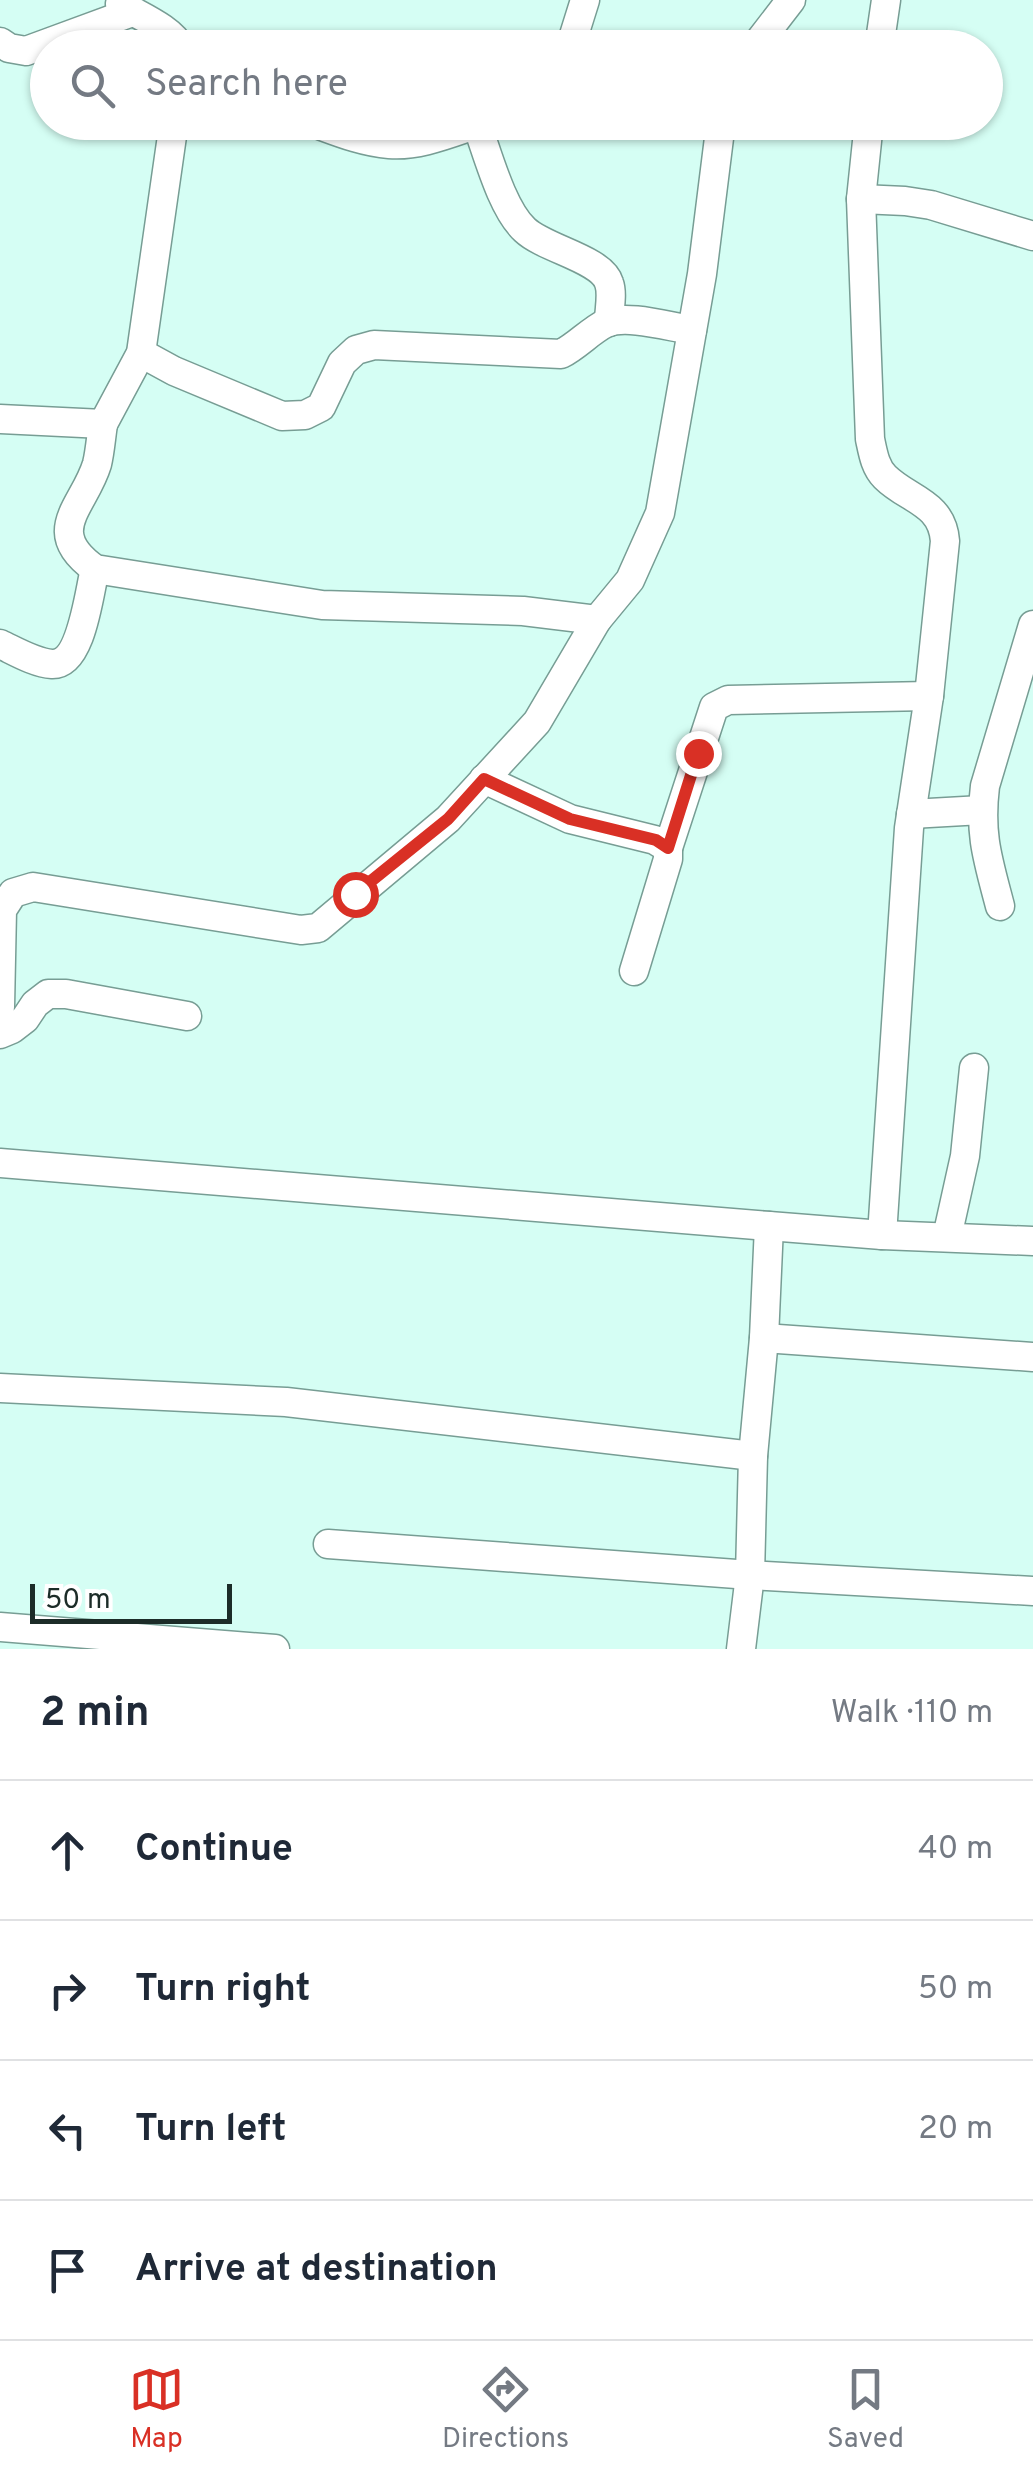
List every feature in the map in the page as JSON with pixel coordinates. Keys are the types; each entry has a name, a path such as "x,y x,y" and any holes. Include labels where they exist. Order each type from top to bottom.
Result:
{"street":[{"path":"576,30 585,0"},
{"path":"768,30 791,0"},
{"path":"882,30 886,0"},
{"path":"71,30 123,6 162,30"},
{"path":"3,51 30,49"},
{"path":"171,140 141,353 103,424 96,466 68,522 70,540 78,556 94,569 322,605 523,612 597,620"},
{"path":"368,140 392,145 426,140"},
{"path":"485,140 510,213 525,230 541,243 604,272 610,285 609,322"},
{"path":"0,1007 2,910 13,893 32,887 301,930 318,928 448,819 537,722 597,620 630,580 660,513 702,274 719,140"},
{"path":"867,140 861,199 870,439 875,462 885,477 939,517 945,541 929,696 911,814 882,1235"},
{"path":"861,199 931,205 1033,236"},
{"path":"141,353 282,416 304,415 321,407 342,363 356,350 374,344 561,354 609,322 626,320 692,330"},
{"path":"0,419 103,424"},
{"path":"0,644 38,661 63,662 78,643 94,569"},
{"path":"1000,906 982,839 982,810 985,786 1023,696 1033,625"},
{"path":"634,971 668,848 714,707 728,700 929,696"},
{"path":"484,779 570,819 656,840 668,848"},
{"path":"911,814 982,810"},
{"path":"0,1034 12,1030 48,994 187,1016"},
{"path":"947,1237 965,1156 974,1068"},
{"path":"0,1163 882,1235 1033,1241"},
{"path":"741,1649 750,1575 753,1456 769,1226"},
{"path":"764,1338 1033,1357"},
{"path":"0,1388 286,1402 753,1456"},
{"path":"328,1544 1033,1591"},
{"path":"0,1628 275,1649"}],"route":[{"path":"355,894 448,819 484,779 570,819 656,840 668,848 698,753"}]}
